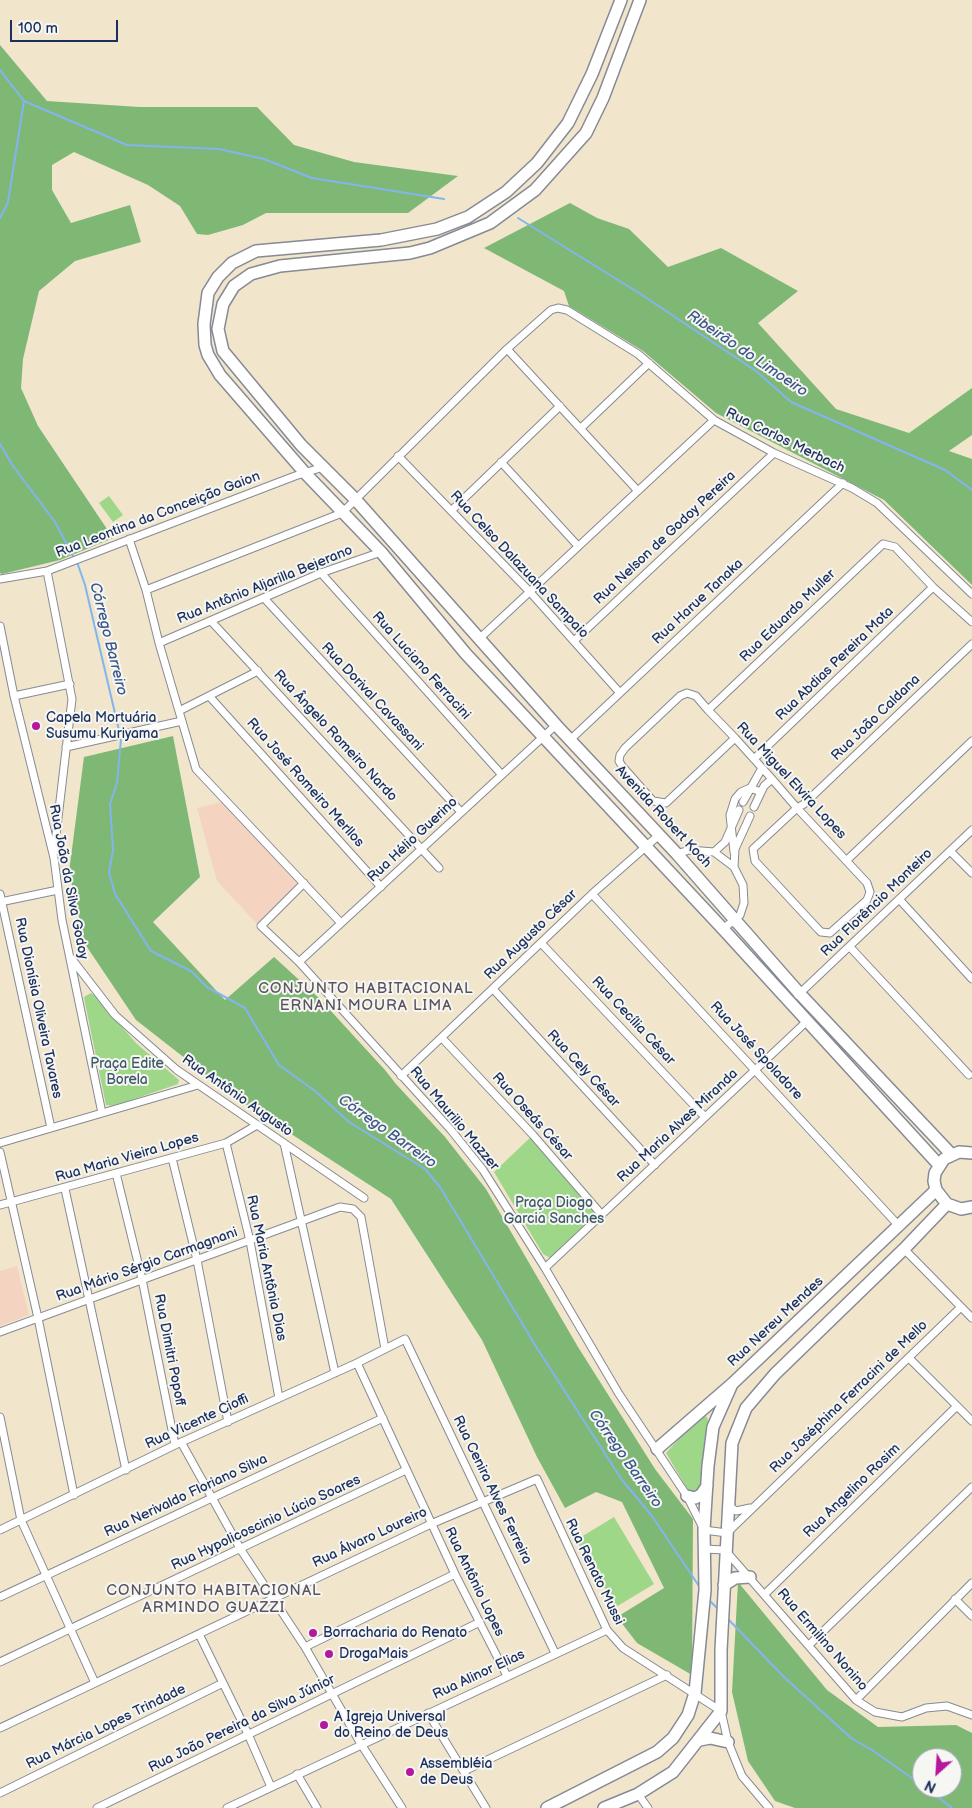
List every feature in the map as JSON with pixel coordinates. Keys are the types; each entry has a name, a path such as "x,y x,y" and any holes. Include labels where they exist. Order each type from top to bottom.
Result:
{"main road":[{"path":"621,0 592,74 568,123 525,176 493,202 454,224 415,235 256,251 232,263 218,278 208,293 205,307 204,337 208,355 220,375 305,473 381,552 466,654 644,847 723,929 806,1022 939,1165"},
{"name":"Avenida Robert Koch","path":"640,0 604,98 586,133 544,182 510,210 466,235 430,248 410,253 280,266 251,274 234,286 223,304 218,329 223,352 301,445 355,499 556,725 677,854 800,994 951,1154"},
{"path":"972,1153 959,1152 951,1154 939,1165 934,1182 936,1190 947,1204 961,1208 972,1207"},
{"name":"Rua Nereu Mendes","path":"548,1808 626,1769 667,1745 688,1716 695,1693 702,1627 705,1590 704,1530 713,1427 732,1384 900,1227 936,1190"},
{"path":"604,1808 638,1794 673,1772 700,1740 721,1710 720,1650 732,1442 746,1408 775,1374 904,1249 947,1204"},
{"path":"869,1256 857,1274 864,1282 873,1279"},
{"path":"657,1449 732,1384"},
{"path":"687,1496 695,1498 707,1486"},
{"path":"724,1585 740,1576 750,1577"},
{"path":"700,1740 710,1738 728,1742"}],"street":[{"name":"Rua Carlos Merbach","path":"342,512 508,348 551,310 562,308 631,349 714,420 774,453 842,483 885,509 942,568 972,594"},
{"path":"508,348 638,490"},
{"path":"581,428 649,363"},
{"path":"452,510 560,406"},
{"path":"479,638 714,420"},
{"name":"Rua Nelson de Godoy Pereira","path":"574,641 774,453"},
{"name":"Rua Celso Dalazuana Sampaio","path":"398,456 530,592 620,693"},
{"path":"501,462 578,546"},
{"name":"Rua Leontina da Conceição Gaion","path":"0,579 47,570 305,473 323,468"},
{"name":"Rua Harue Tanaka","path":"570,740 842,483"},
{"path":"146,590 342,512"},
{"path":"129,540 146,590 159,643 196,769 342,923"},
{"name":"Rua Eduardo Muller","path":"708,710 879,546 887,544 895,547 933,587"},
{"name":"Rua Antônio Aljarilla Bejerano","path":"159,643 321,573 381,552"},
{"path":"47,570 72,699 54,858"},
{"name":"Rua Luciano Ferracini","path":"321,573 502,775"},
{"path":"933,587 972,622"},
{"name":"Rua Abdias Pereira Mota","path":"754,759 933,587"},
{"name":"Rua Dorival Cavassani","path":"264,598 462,812"},
{"name":"Rua Ângelo Romeiro Nardo","path":"211,621 439,868"},
{"name":"Rua João da Silva Godoy","path":"0,626 14,696 54,858 70,956 102,1114"},
{"name":"Rua João Caldana","path":"870,892 867,900 853,913 833,931 825,933 818,929 755,861 752,852 755,846 972,644"},
{"path":"179,711 210,697 258,671"},
{"path":"14,696 70,684"},
{"name":"Rua Miguel Elvira Lopes","path":"734,738 670,801 663,803 653,800 622,766 620,755 680,696 687,693 696,696 754,759 797,808 847,860 867,883 870,892"},
{"name":"Rua José Romeiro Merllos","path":"210,697 381,887"},
{"path":"66,747 182,722"},
{"name":"Rua Hélio Guerino","path":"299,962 556,725"},
{"path":"847,860 972,742"},
{"path":"743,802 762,768"},
{"path":"754,807 765,784 772,779"},
{"path":"723,929 736,920 743,908 744,897 743,885 734,867 730,812 735,799 741,792 750,788 761,792"},
{"path":"714,852 723,845 739,810"},
{"path":"734,852 750,816"},
{"name":"Rua Florêncio Monteiro","path":"790,1003 972,830"},
{"name":"Rua Augusto César","path":"401,1076 592,894 659,835"},
{"path":"677,854 688,850 714,852 734,867"},
{"path":"950,851 972,873"},
{"name":"Rua Maurilio Mazzer","path":"304,883 262,926 299,962 451,1130 483,1170 545,1268 619,1394 687,1496 704,1530"},
{"path":"1,902 58,890"},
{"name":"Rua Dionísia Oliveira Tavares","path":"0,894 51,1128"},
{"name":"Rua José Spoladore","path":"592,894 900,1227"},
{"path":"899,899 972,979"},
{"name":"Rua Cecília César","path":"541,942 706,1117"},
{"path":"850,946 969,1075"},
{"name":"Rua Antônio Augusto","path":"70,956 115,1015 177,1070 364,1198"},
{"name":"Rua Cely César","path":"492,989 655,1165"},
{"name":"Rua Maria Alves Miranda","path":"545,1268 806,1022"},
{"name":"Rua Oseás César","path":"442,1038 533,1135 602,1215"},
{"path":"0,1144 198,1085"},
{"name":"Rua Maria Vieira Lopes","path":"0,1204 65,1189 226,1143 258,1125"},
{"name":"Rua Maria Antônia Dias","path":"226,1143 250,1241 279,1398"},
{"path":"284,1143 335,1373"},
{"path":"0,1152 38,1318 74,1494"},
{"path":"172,1158 197,1260 228,1422"},
{"name":"Rua Dimitri Popoff","path":"116,1173 142,1279 178,1443 241,1550 305,1647 361,1744 402,1808"},
{"path":"65,1189 126,1470"},
{"name":"Rua Mário Sérgio Carmagnani","path":"0,1332 340,1207 353,1209 361,1217 385,1349"},
{"path":"904,1249 972,1318"},
{"name":"Rua Joséphina Ferracini de Mello","path":"727,1533 961,1307"},
{"name":"Rua Vicente Cioffi","path":"0,1530 178,1443 357,1363 405,1339"},
{"name":"Rua Cenira Alves Ferreira","path":"405,1339 555,1653"},
{"path":"909,1358 972,1421"},
{"name":"Rua Antônio Lopes","path":"357,1363 454,1574 506,1676"},
{"name":"Rua Angelino Rosim","path":"765,1594 957,1406"},
{"path":"0,1417 21,1520 72,1628 95,1683"},
{"name":"Rua Nerivaldo Floriano Silva","path":"0,1598 382,1418"},
{"name":"Rua Hypolicoscinio Lúcio Soares","path":"0,1662 241,1550 406,1470"},
{"name":"Rua Álvaro Loureiro","path":"0,1728 431,1524 537,1479"},
{"name":"Rua Renato Mussi","path":"537,1479 606,1630 623,1648 721,1710"},
{"path":"809,1645 972,1487"},
{"path":"728,1505 736,1511 745,1511 755,1506"},
{"path":"704,1530 727,1533"},
{"path":"704,1549 712,1552 725,1550"},
{"name":"Rua Ermilino Nonino","path":"725,1550 856,1700 875,1712 902,1717 926,1708 947,1706 972,1715"},
{"path":"305,1647 454,1574"},
{"path":"856,1700 972,1583"},
{"path":"955,1599 972,1616"},
{"name":"Rua João Pereira da Silva Júnior","path":"97,1808 480,1622"},
{"name":"Rua Alinor Elias","path":"227,1808 606,1630"},
{"path":"199,1634 248,1734 271,1787"},
{"path":"464,1771 667,1675"},
{"name":"Rua Márcia Lopes Trindade","path":"0,1793 223,1682"},
{"path":"721,1710 728,1742 742,1776 769,1808"},
{"path":"428,1713 486,1808"},
{"path":"298,1774 317,1808"},
{"path":"638,1794 648,1808"}],"shaded area":[{"path":"222,802 298,884 257,924 217,881 197,808"},
{"path":"17,1266 29,1315 0,1326 0,1271"}],"green space":[{"path":"0,45 47,101 139,107 257,107 294,145 354,162 458,176 408,213 266,213 243,225 208,235 197,234 180,206 148,185 74,152 52,165 52,190 71,223 130,205 141,242 75,261 39,291 23,359 21,388 38,426 113,538 60,560 2,574 0,573"},
{"path":"570,203 597,218 629,229 668,267 721,248 798,291 758,323 836,409 909,433 972,388 972,435 949,451 972,459 972,585 884,500 716,413 643,351 569,306 564,291 484,248"},
{"path":"109,496 123,515 113,522 99,503"},
{"path":"173,736 200,877 153,922 225,1000 274,957 319,998 385,1070 445,1137 486,1189 578,1347 655,1469 693,1519 692,1675 637,1643 617,1617 664,1588 622,1502 596,1492 565,1508 537,1457 482,1340 391,1199 236,1098 136,1020 85,944 69,872 84,757"},
{"name":"Praça Edite Borela","path":"91,993 136,1043 179,1080 178,1084 114,1106 106,1105 84,997"},
{"name":"Praça Diogo Garcia Sanches","path":"533,1135 597,1213 550,1258 543,1254 494,1172"},
{"path":"699,1417 707,1417 708,1421 704,1443 702,1489 691,1495 666,1453"},
{"path":"614,1517 654,1584 616,1607 576,1540"},
{"path":"738,1582 827,1690 878,1727 956,1725 972,1733 972,1808 795,1808 775,1801 748,1761 732,1692"}],"waterway":[{"name":"Ribeirão do Limoeiro","path":"0,70 24,101 127,145 219,149 264,159 312,178 444,199"},
{"name":"Córrego Barreiro","path":"0,218 8,202 24,101"},
{"name":"Ribeirão do Limoeiro","path":"518,218 639,293 756,371 791,402 945,470 972,490"},
{"name":"Córrego Barreiro","path":"0,444 13,466 55,522 74,558"},
{"name":"Córrego Barreiro","path":"77,562 85,585 121,739 117,783 110,804 113,850 109,872 115,894 151,951 191,971 207,987 245,1008 279,1065 315,1091 349,1122 425,1169 440,1187 537,1348 622,1480 652,1516 701,1589"},
{"name":"Córrego Barreiro","path":"708,1599 719,1610"},
{"name":"Córrego Barreiro","path":"727,1618 784,1677 851,1738 912,1778"},
{"name":"Córrego Barreiro","path":"939,1798 952,1808"}],"place":[{"name":"Capela Mortuária Susumu Kuriyama","path":"36,726"},
{"name":"Borracharia do Renato","path":"313,1633"},
{"name":"DrogaMais","path":"329,1654"},
{"name":"A Igreja Universal do Reino de Deus","path":"324,1725"},
{"name":"Assembléia de Deus","path":"410,1772"}],"district":[{"name":"CONJUNTO HABITACIONAL ERNANI MOURA LIMA","path":"366,998"},
{"name":"CONJUNTO HABITACIONAL ARMINDO GUAZZI","path":"214,1600"}]}
